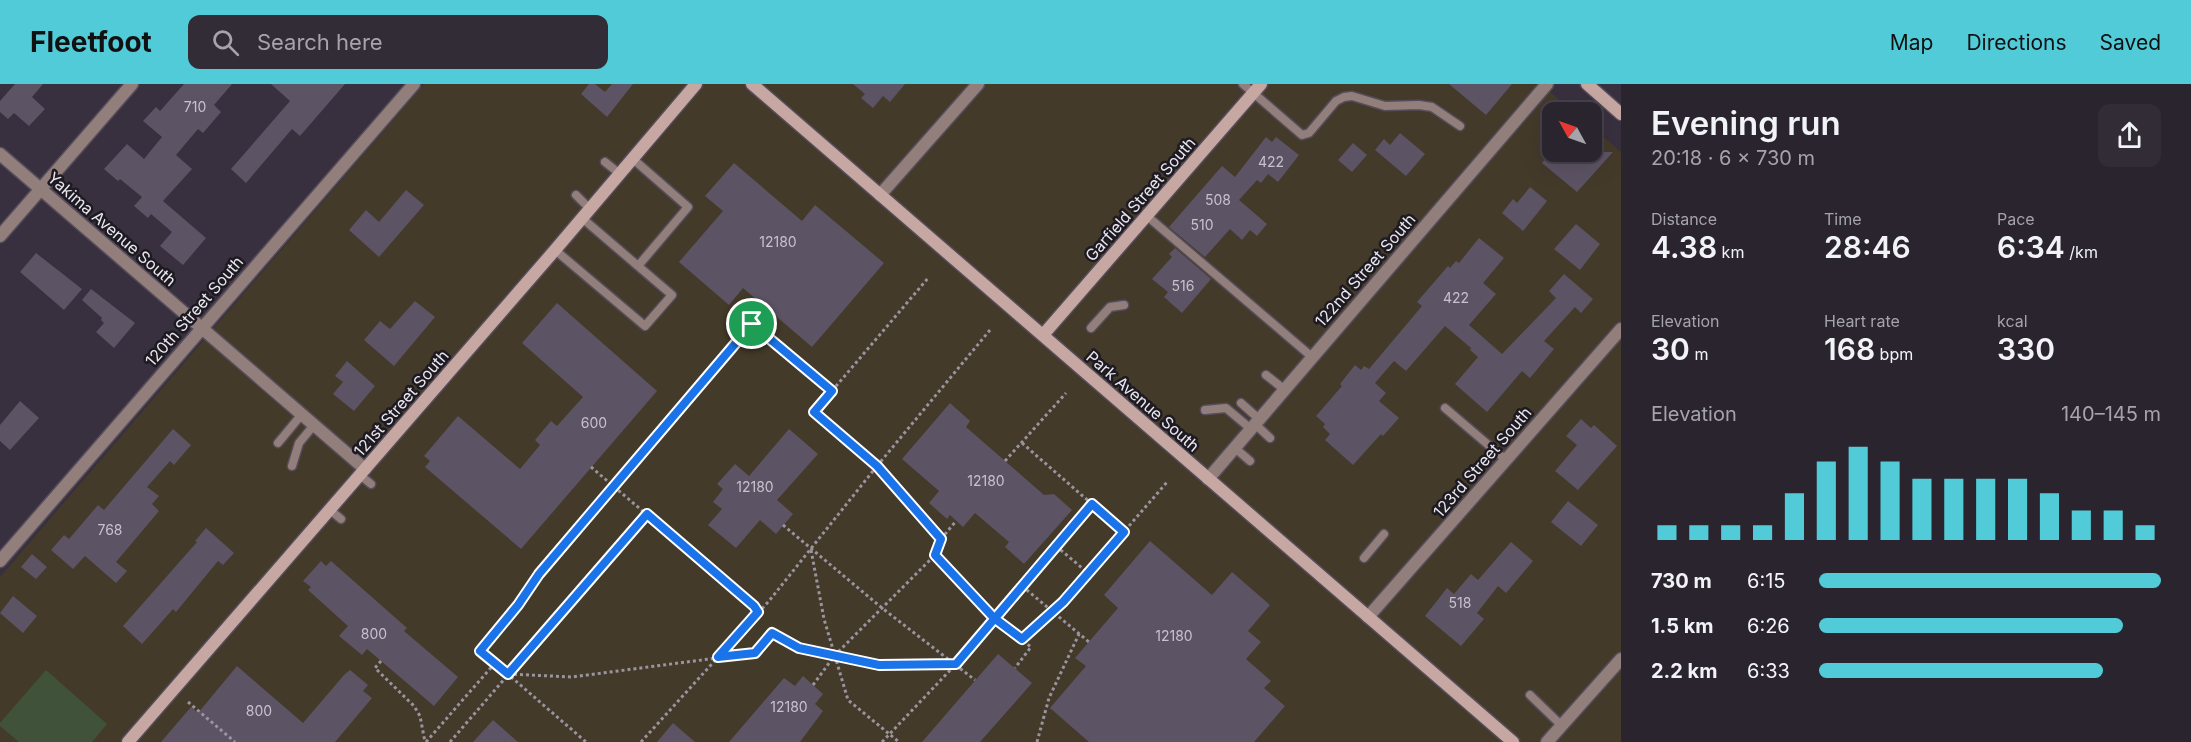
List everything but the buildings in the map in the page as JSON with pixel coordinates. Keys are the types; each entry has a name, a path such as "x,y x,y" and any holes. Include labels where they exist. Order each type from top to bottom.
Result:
{"street":[{"path":"0,236 132,84"},
{"name":"120th Street South","path":"0,561 414,84"},
{"name":"121st Street South","path":"128,742 696,84"},
{"name":"Park Avenue South","path":"752,84 1513,742"},
{"path":"880,195 978,84"},
{"name":"122nd Street South","path":"1208,478 1547,84"},
{"path":"1587,84 1621,114"},
{"name":"Garfield Street South","path":"1043,335 1257,89"},
{"name":"Yakima Avenue South","path":"0,154 302,414 363,472"},
{"name":"123rd Street South","path":"1368,617 1621,329"},
{"path":"1546,742 1621,659"}],"lane":[{"path":"1243,84 1257,89 1302,135 1309,133 1336,101 1352,96 1385,106 1432,107 1460,126"},
{"path":"633,159 688,207 638,266"},
{"path":"605,162 620,174"},
{"path":"555,250 645,326 672,295 597,230 576,195"},
{"path":"1147,216 1312,357"},
{"path":"1092,328 1110,307 1124,305"},
{"path":"1266,375 1284,390"},
{"path":"1241,403 1255,424 1270,438"},
{"path":"1205,410 1226,408 1255,424"},
{"path":"1445,408 1506,460"},
{"path":"278,443 302,414"},
{"path":"292,466 299,443 314,425"},
{"path":"1234,448 1250,461"},
{"path":"363,472 371,484"},
{"path":"330,510 341,519"},
{"path":"1364,558 1384,534"},
{"path":"1530,695 1561,725"}],"path":[{"path":"929,278 814,412 877,466 941,539"},
{"path":"586,742 480,651 518,605 539,574 752,324 757,300"},
{"path":"752,324 832,391"},
{"path":"641,742 758,612 990,330"},
{"path":"1005,461 1066,393"},
{"path":"1022,443 1124,532"},
{"path":"591,467 754,606 758,612"},
{"path":"1022,639 1052,612 1168,481"},
{"path":"882,742 956,664 1092,504"},
{"path":"450,742 647,514"},
{"path":"813,685 835,655 935,555 941,539 956,521"},
{"path":"783,525 882,608 975,680"},
{"path":"1056,546 1088,573"},
{"path":"811,548 824,619 848,700 899,742"},
{"path":"935,555 994,618 1031,647 1015,668"},
{"path":"1022,586 1089,642"},
{"path":"508,674 572,677 755,653 772,633 799,648 879,665 956,664"},
{"path":"1037,742 1049,698 1079,634"},
{"path":"381,660 375,668 414,706 420,716 426,742"},
{"path":"426,742 495,663"},
{"path":"188,702 236,742"},
{"path":"890,736 891,742"}],"shaded area":[{"path":"424,84 1541,84 1562,102 1542,102 1542,162 1602,162 1602,136 1621,152 1621,742 0,742 0,577"}],"green space":[{"path":"46,670 107,724 92,742 19,742 0,726 0,723"}],"route":[{"path":"752,324 539,574 518,605 480,651 508,674 647,514 754,606 758,612 718,657 755,653 772,633 799,648 879,665 956,664 994,618 1092,504 1124,532 1063,602 1022,639 994,618 935,555 941,539 877,466 814,412 832,391 752,324"}]}
